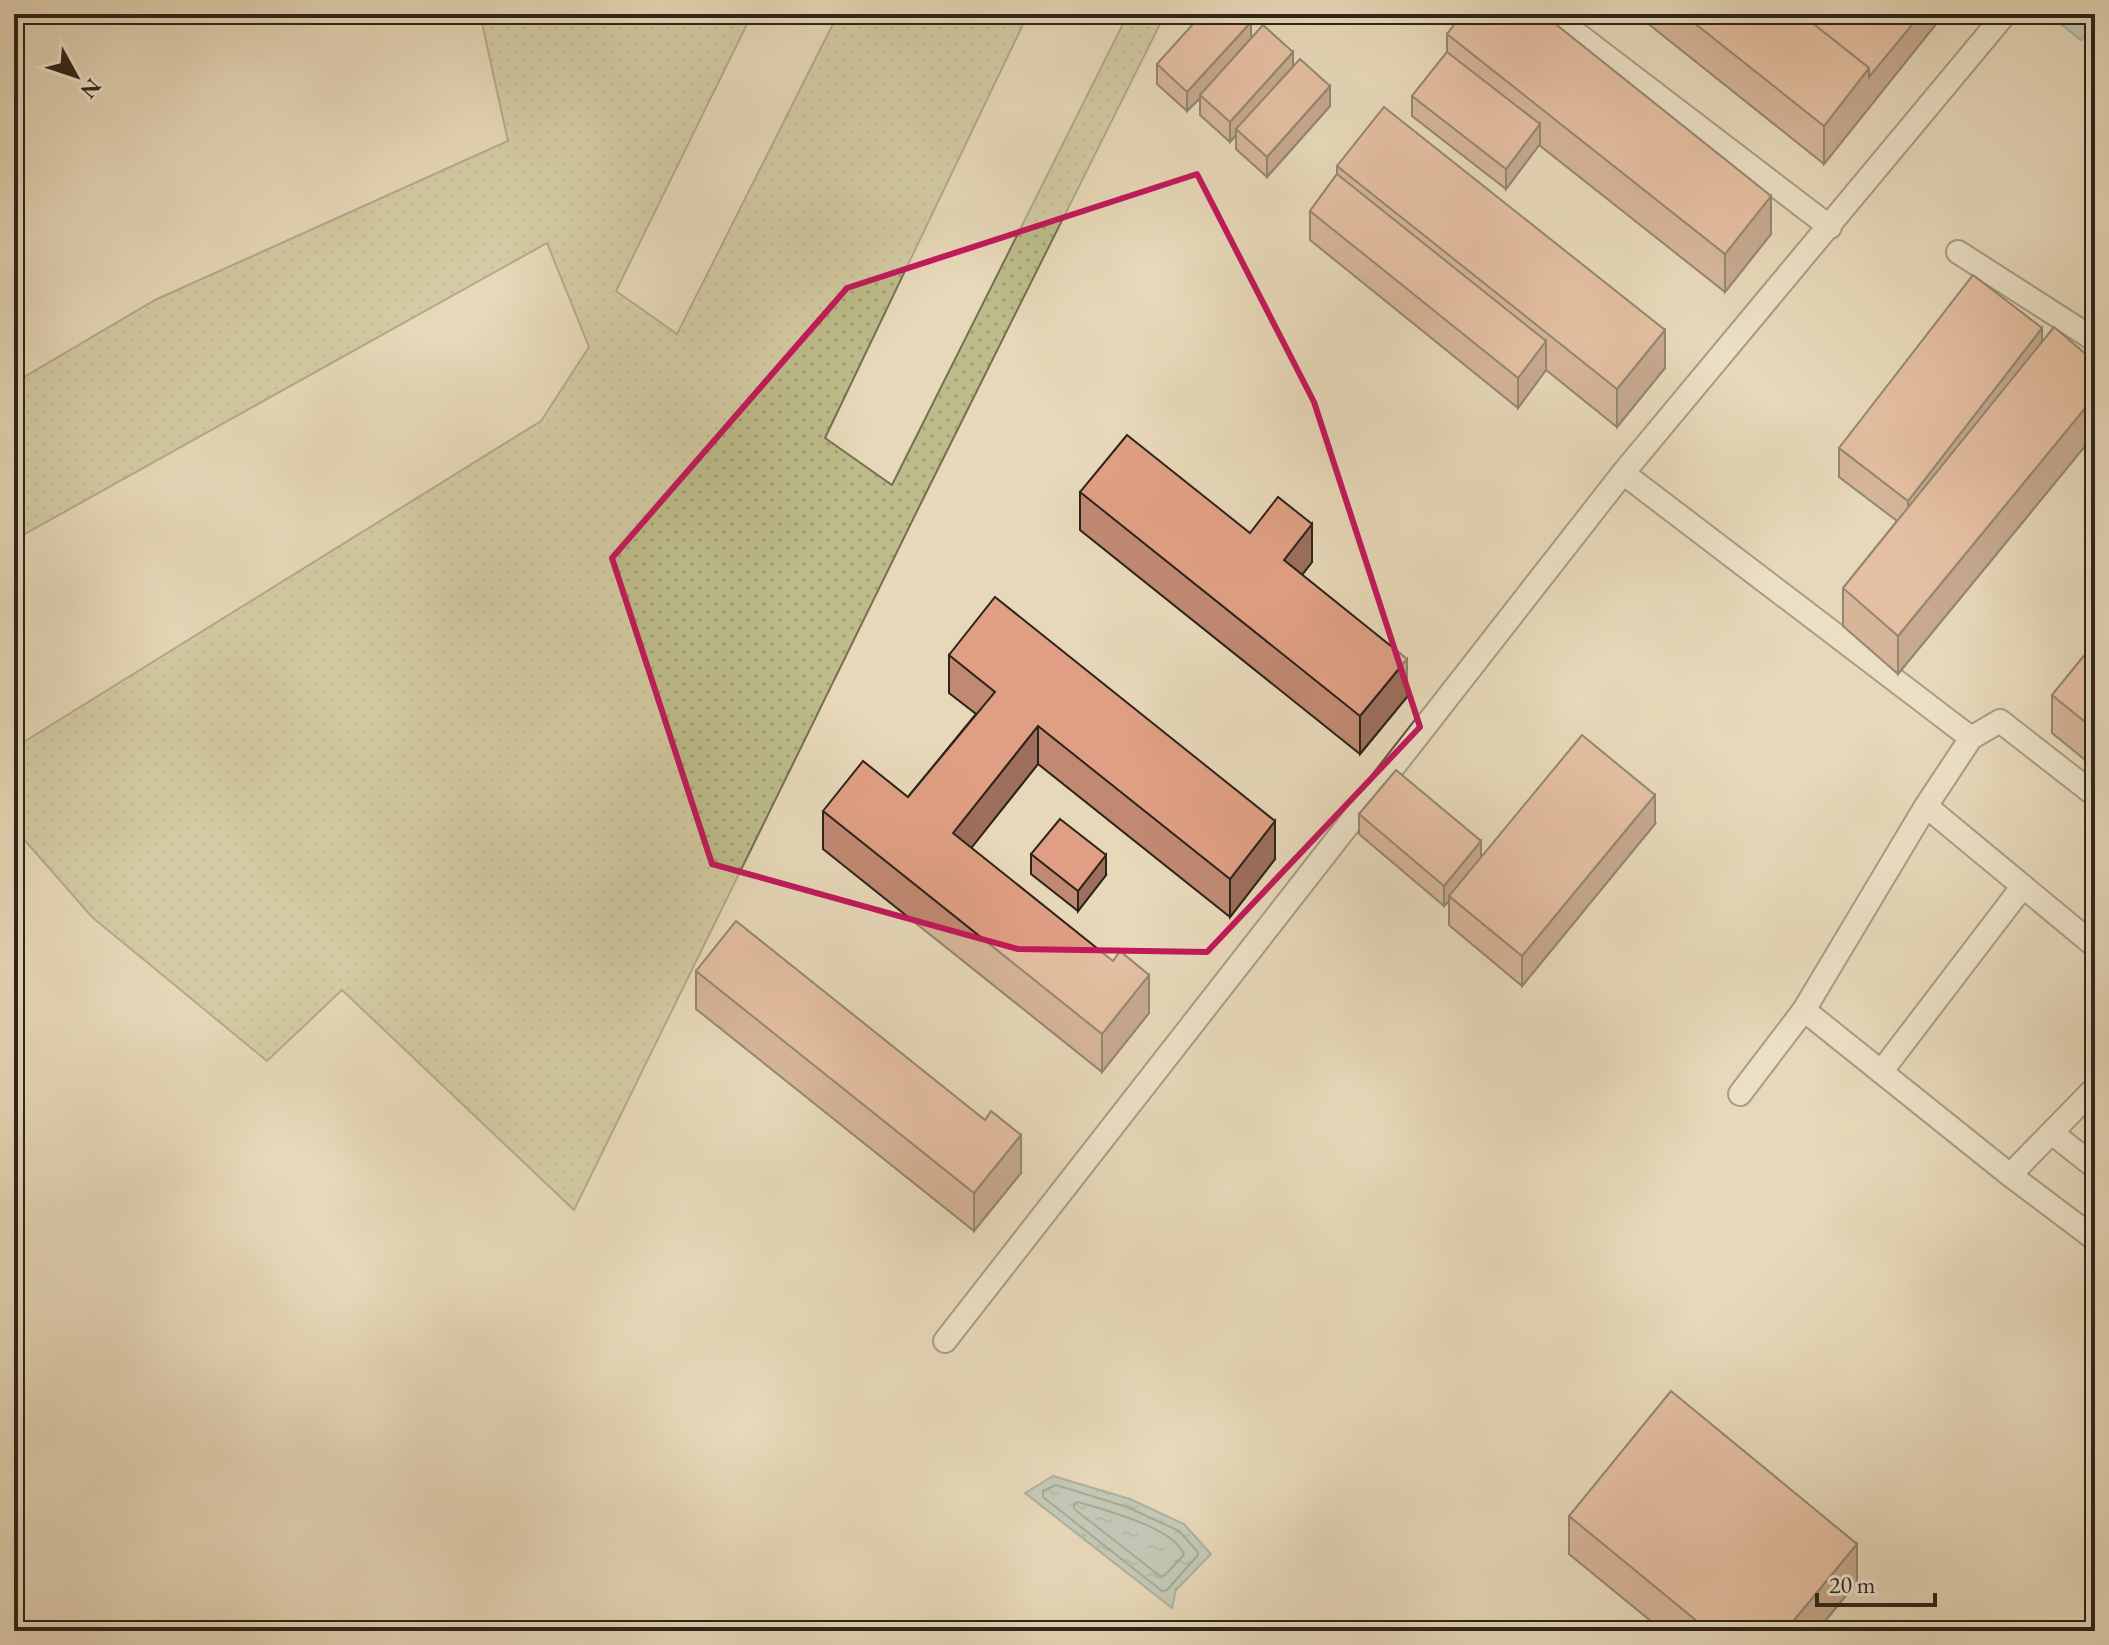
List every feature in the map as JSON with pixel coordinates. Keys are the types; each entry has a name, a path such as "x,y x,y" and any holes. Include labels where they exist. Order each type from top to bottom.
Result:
{"lane":[{"path":"1551,14 1830,227"},
{"path":"945,1341 1623,473 2005,14"},
{"path":"1958,252 2095,340"},
{"path":"1623,473 1971,738"},
{"path":"1740,1094 1804,1010 1926,806 1971,738 2000,721 2095,795"},
{"path":"1926,806 2095,946"},
{"path":"1881,1072 2023,886"},
{"path":"1804,1010 2095,1239"},
{"path":"2010,1175 2092,1098"},
{"path":"2052,1133 2095,1167"}],"highlighted area":[{"path":"1197,174 1314,402 1420,727 1207,952 1018,949 712,864 612,558 847,288"}],"shaded area":[{"path":"480,14 752,14 616,291 677,334 838,14 1028,14 825,438 892,485 1128,14 1165,14 574,1210 342,990 267,1061 92,917 14,828 14,748 541,421 589,347 547,243 14,540 14,383 155,300 508,141"}],"water":[{"path":"2062,14 2095,14 2095,22 2081,40 2057,21"},
{"path":"1053,1476 1130,1499 1184,1524 1211,1554 1176,1590 1172,1608 1025,1493"}],"building":[{"path":"1202,14 1242,14 1251,22 1187,92 1157,64"},
{"path":"1462,14 1543,14 1771,196 1725,254 1447,34"},
{"path":"1683,14 1801,14 1869,68 1824,126"},
{"path":"1801,14 1921,14 1869,77 1869,68"},
{"path":"1263,25 1293,52 1230,122 1200,95"},
{"path":"1447,52 1540,124 1506,169 1412,96"},
{"path":"1300,59 1330,86 1267,157 1236,129"},
{"path":"1384,107 1665,330 1617,389 1337,166"},
{"path":"1337,174 1546,341 1518,378 1310,211"},
{"path":"1973,275 2042,328 1908,501 1839,448"},
{"path":"2054,327 2095,362 2095,396 1898,636 1843,588"},
{"path":"1127,435 1250,533 1278,497 1312,524 1284,560 1407,659 1360,716 1080,492"},
{"path":"995,597 1275,821 1230,879 1038,726 953,833 1113,961 1120,951 1149,975 1102,1034 823,811 863,761 908,797 995,692 949,655"},
{"path":"2095,642 2095,730 2052,695"},
{"path":"1582,735 1655,795 1522,956 1449,896"},
{"path":"1396,770 1481,841 1444,886 1359,814"},
{"path":"1060,819 1106,855 1078,891 1031,854"},
{"path":"736,921 985,1120 991,1111 1021,1135 974,1193 696,971"},
{"path":"1671,1391 1857,1544 1785,1631 1709,1631 1569,1516"}]}
